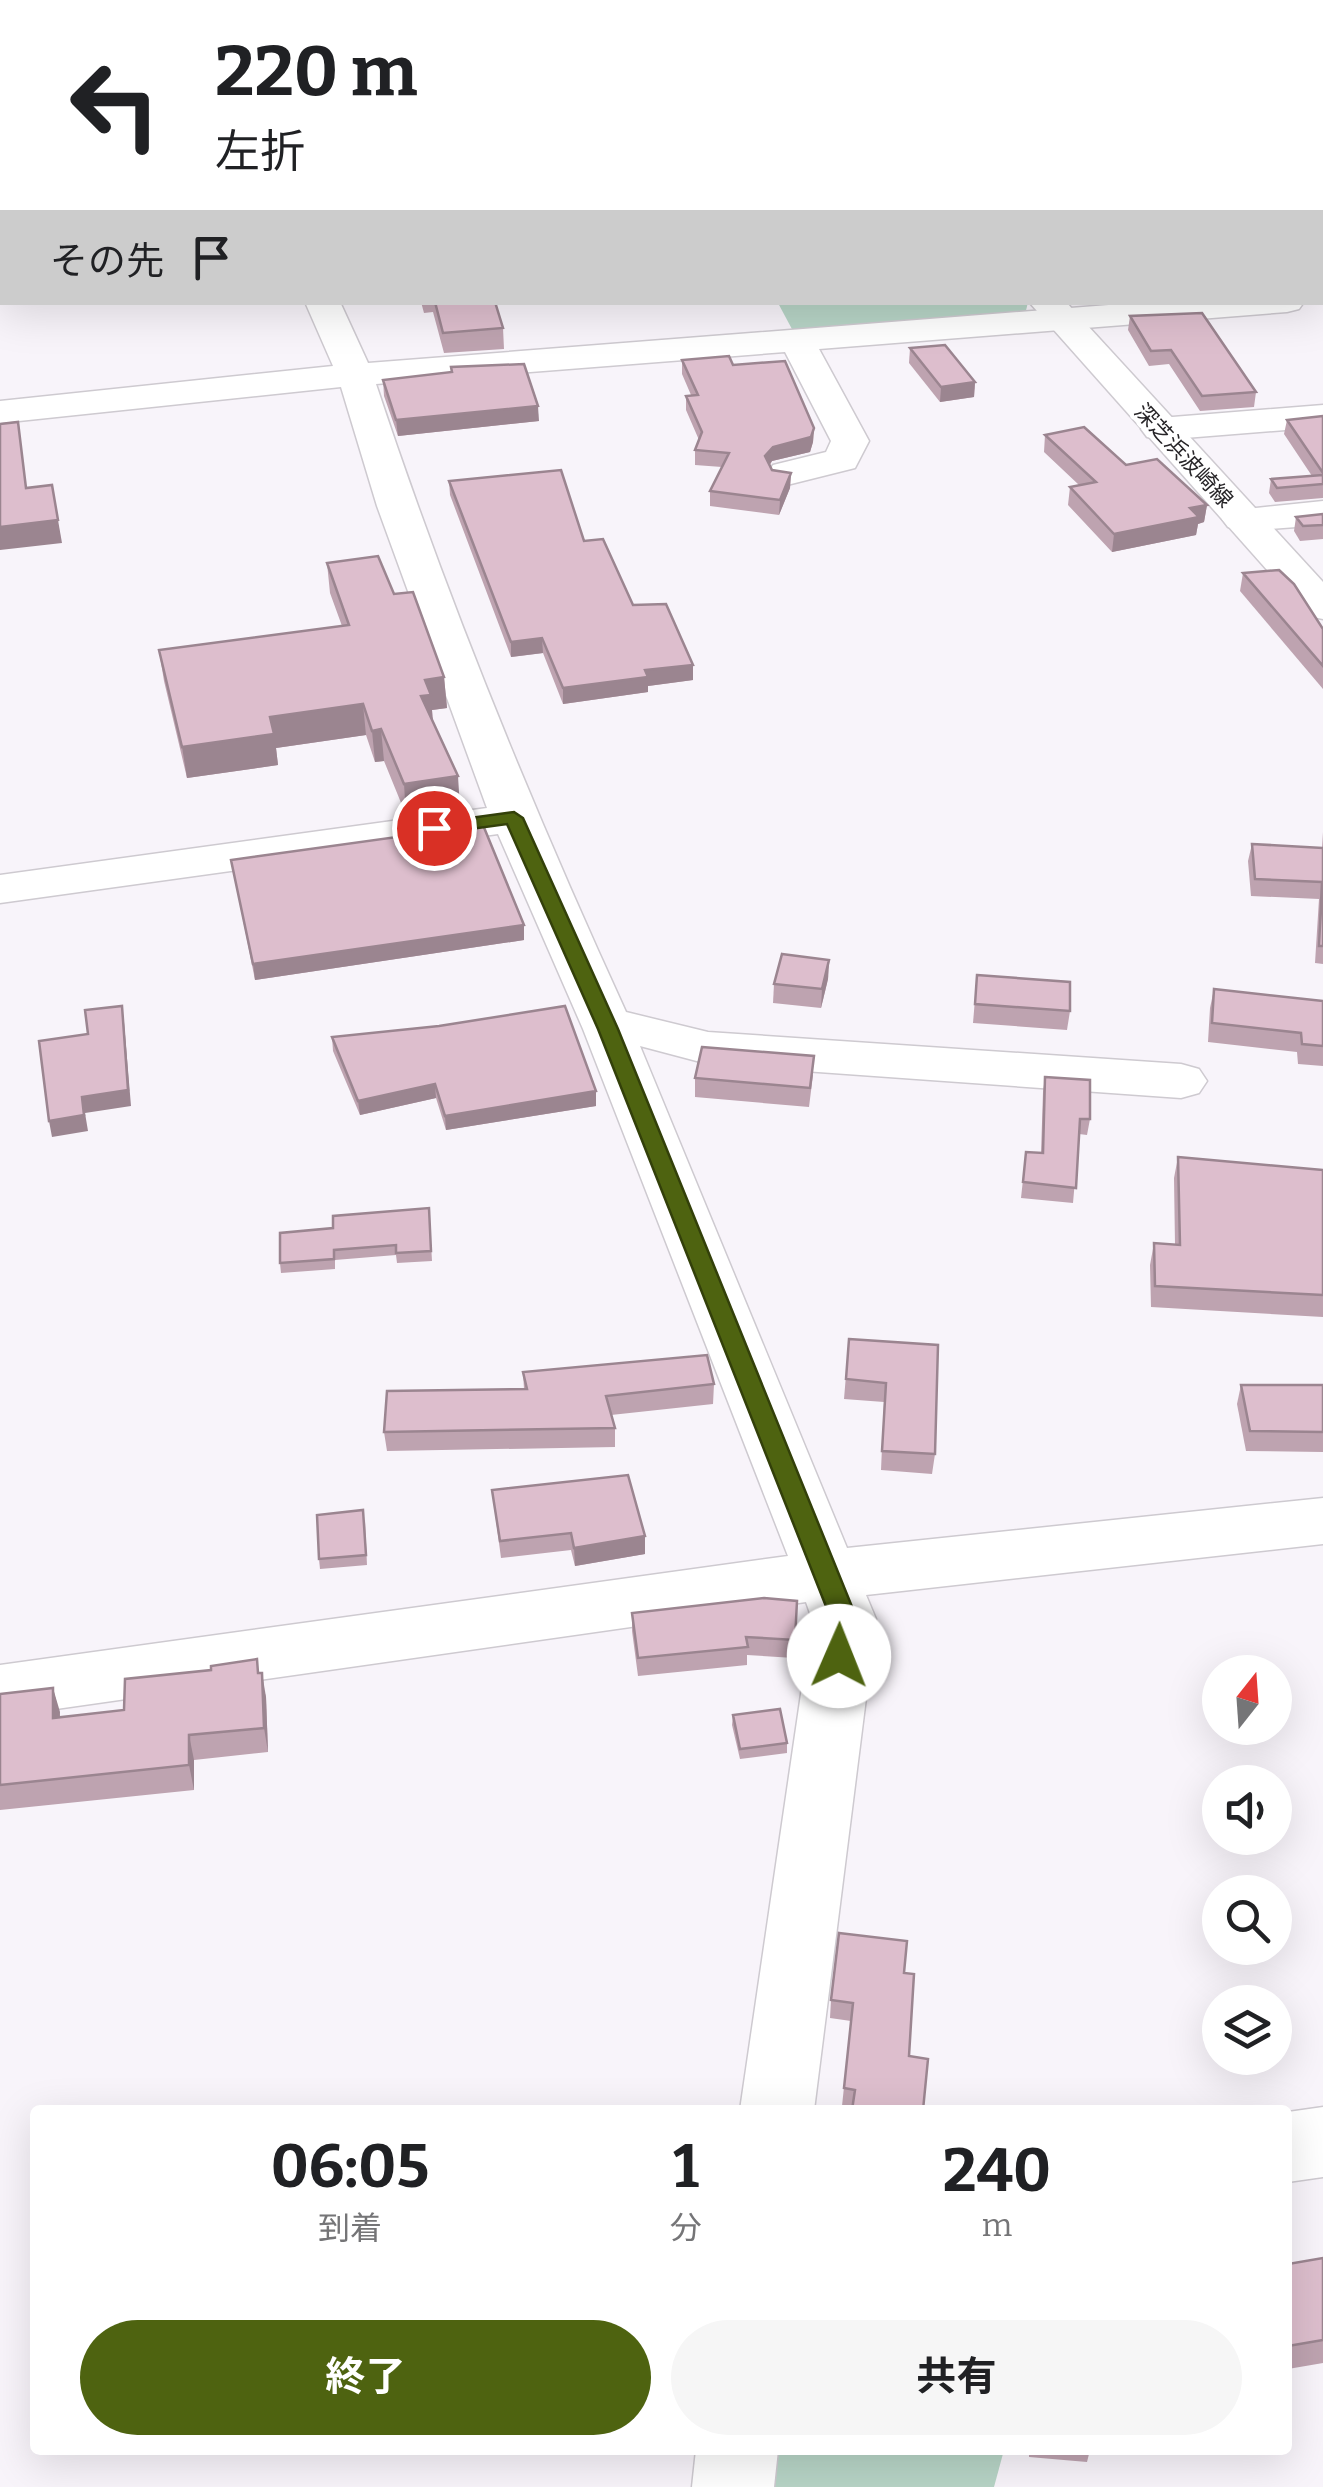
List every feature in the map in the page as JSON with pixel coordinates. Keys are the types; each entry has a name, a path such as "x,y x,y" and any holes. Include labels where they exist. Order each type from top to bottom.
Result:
{"street":[{"path":"323,305 355,375 397,506 514,818 608,1029 844,1619 779,2105"},
{"path":"0,412 355,375 797,341 1054,310 1200,305"},
{"name":"深芝浜波崎線","path":"1054,310 1323,608"},
{"path":"787,473 842,460 850,442 797,341"},
{"path":"1160,429 1323,416"},
{"path":"1242,519 1323,513"},
{"path":"0,889 514,818"},
{"path":"608,1029 631,1028 708,1048 1180,1081"},
{"path":"0,1691 826,1575 1323,1521"},
{"path":"1292,2146 1323,2142"},
{"path":"733,2487 736,2455"}],"green space":[{"path":"779,305 1027,305 1025,315 793,331"},
{"path":"760,2455 1003,2455 994,2487 757,2487"}],"building":[{"path":"436,305 496,305 503,328 443,333"},
{"path":"1202,313 1256,392 1202,396 1171,350 1151,351 1130,316"},
{"path":"945,345 975,382 941,387 910,348"},
{"path":"729,356 733,365 785,361 814,428 811,437 773,447 765,456 772,470 791,473 780,500 710,491 729,453 695,450 702,432 686,396 698,395 682,360"},
{"path":"524,364 538,406 396,420 383,380 452,372 451,367"},
{"path":"1323,416 1323,473 1287,420"},
{"path":"18,422 26,488 52,485 58,520 0,527 0,424"},
{"path":"1084,427 1126,465 1157,459 1207,505 1190,508 1199,517 1114,534 1070,487 1096,482 1045,435"},
{"path":"561,470 584,541 603,539 633,605 666,604 693,665 645,670 648,677 563,688 542,638 511,642 449,481"},
{"path":"1323,475 1323,484 1277,488 1271,479"},
{"path":"1323,514 1323,525 1303,526 1296,517"},
{"path":"378,556 394,594 413,592 444,677 425,680 431,695 421,696 458,776 404,784 381,729 372,731 363,704 270,717 274,734 182,747 159,650 349,625 327,563"},
{"path":"1279,570 1294,584 1323,629 1323,666 1243,573"},
{"path":"483,825 524,925 253,964 231,860"},
{"path":"1252,844 1323,848 1323,946 1319,946 1322,882 1255,879"},
{"path":"782,954 829,960 822,989 774,984"},
{"path":"977,975 1070,982 1070,1011 975,1004"},
{"path":"1214,989 1323,1001 1323,1046 1302,1044 1301,1033 1212,1023"},
{"path":"122,1006 128,1090 82,1097 84,1115 49,1121 39,1041 88,1034 85,1010"},
{"path":"565,1006 596,1091 445,1116 435,1084 358,1101 332,1037 439,1026"},
{"path":"702,1047 814,1056 810,1088 695,1078"},
{"path":"1045,1077 1090,1080 1090,1119 1080,1119 1076,1188 1023,1182 1026,1152 1043,1153"},
{"path":"1178,1157 1323,1170 1323,1295 1155,1286 1154,1243 1180,1245"},
{"path":"429,1208 431,1251 396,1253 396,1245 334,1250 334,1259 280,1263 280,1233 333,1228 333,1216"},
{"path":"849,1339 938,1345 935,1454 882,1451 886,1383 846,1379"},
{"path":"707,1355 714,1384 606,1396 615,1428 384,1432 387,1391 527,1389 523,1372"},
{"path":"1241,1385 1323,1385 1323,1432 1250,1431"},
{"path":"628,1475 645,1536 574,1548 571,1533 500,1541 492,1490"},
{"path":"363,1510 366,1555 319,1559 317,1515"},
{"path":"764,1598 797,1601 795,1640 746,1637 748,1647 638,1658 632,1613"},
{"path":"257,1659 258,1673 262,1673 264,1728 189,1735 189,1765 0,1785 0,1694 53,1688 53,1718 124,1710 125,1679 211,1670 211,1666"},
{"path":"780,1709 787,1743 740,1749 733,1715"},
{"path":"839,1933 907,1941 904,1973 914,1974 909,2056 928,2059 923,2105 853,2105 855,2090 844,2088 853,2003 831,2000"},
{"path":"1323,2258 1323,2340 1292,2345 1292,2263"}],"route":[{"path":"434,828 514,818 608,1029 844,1619 839,1656"}]}
